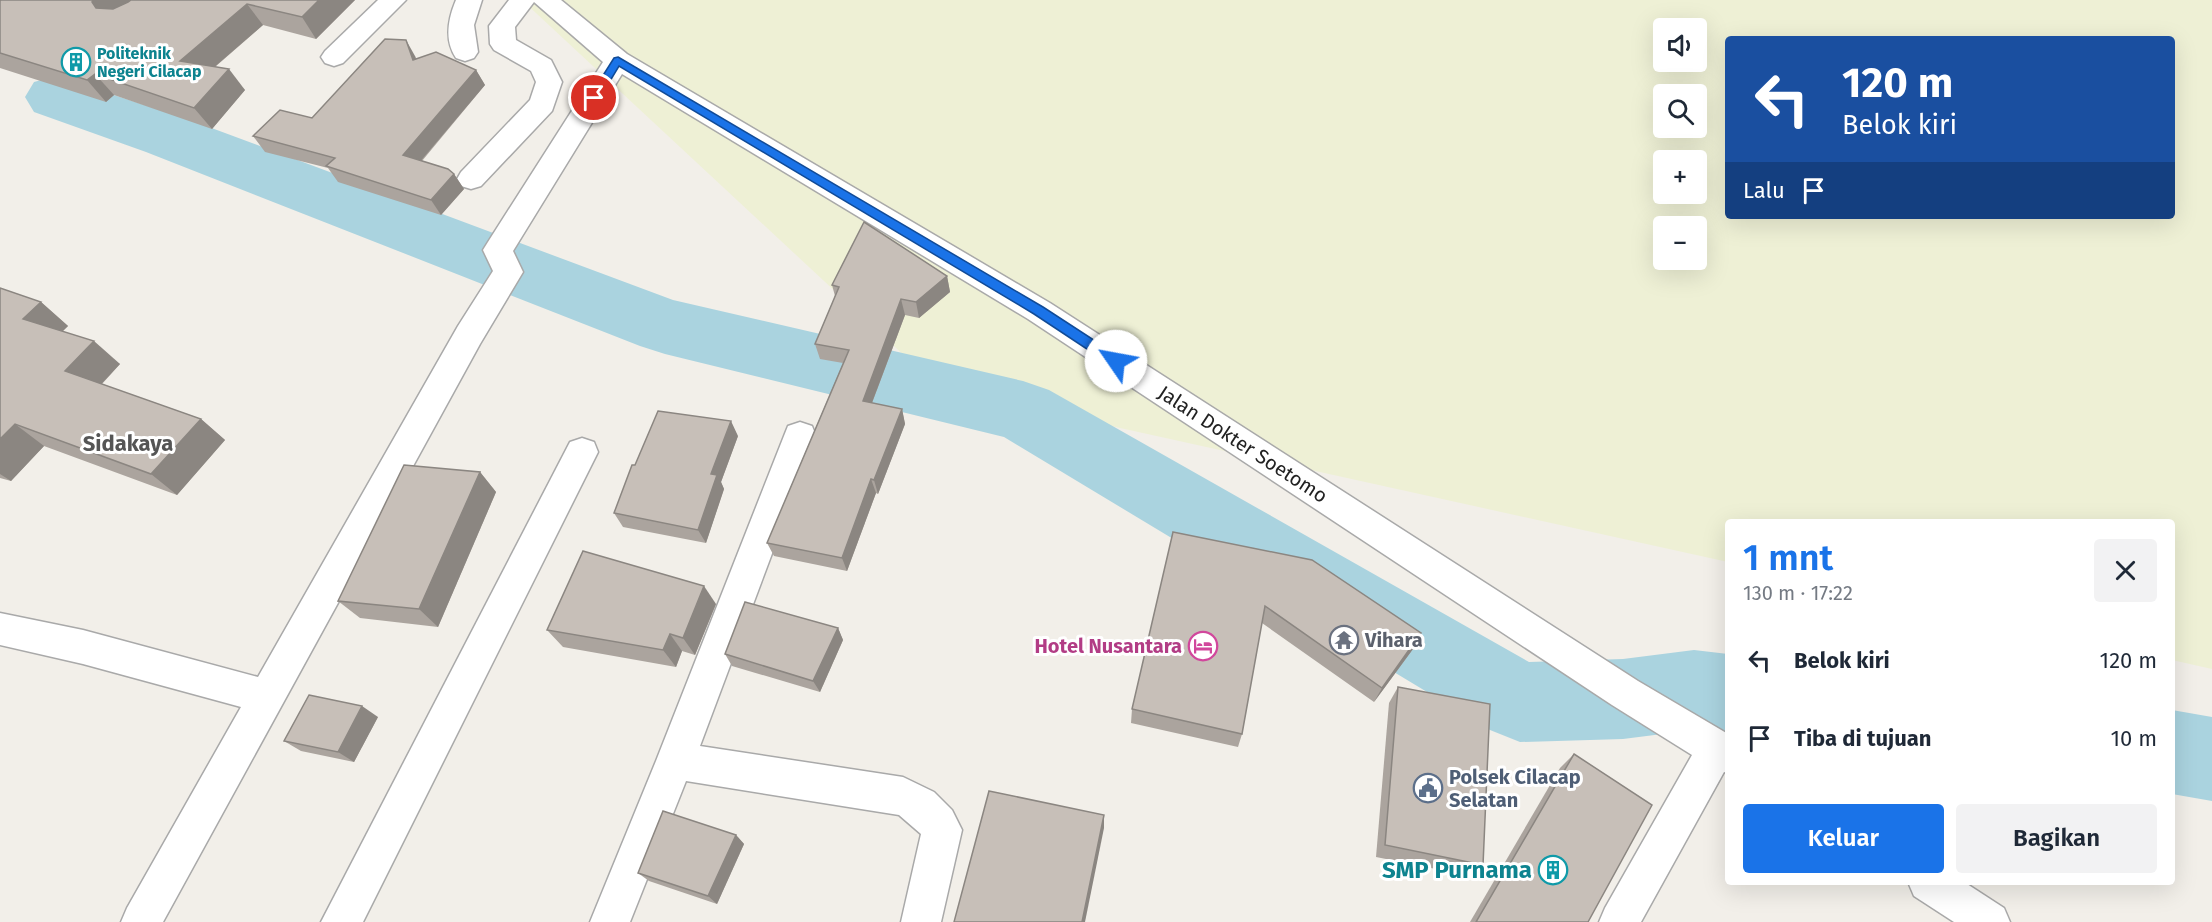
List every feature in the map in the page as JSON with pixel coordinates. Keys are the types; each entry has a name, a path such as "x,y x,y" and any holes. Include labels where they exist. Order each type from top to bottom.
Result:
{"street":[{"path":"334,57 393,0"},
{"path":"465,52 461,37 461,18 469,0"},
{"path":"471,180 542,104 549,82 542,66 502,44 502,26 522,0"},
{"name":"Jalan Dokter Soetomo","path":"545,0 618,60 1039,311 1637,700 1722,751"},
{"path":"141,922 469,335 503,261 618,60"},
{"path":"610,922 675,761 800,436"},
{"path":"341,922 582,452"},
{"path":"0,629 83,647 266,696"},
{"path":"1620,922 1722,751"},
{"path":"675,761 903,796 918,803 932,814 942,830 921,922"},
{"path":"1933,885 1990,922"}],"green space":[{"path":"522,0 2212,0 2212,669 2175,661 2175,519 1725,519 1725,561 939,388"}],"building":[{"path":"1,0 93,0 96,8 113,9 131,0 319,0 302,17 247,4 180,61 229,69 194,108 95,74 87,80 0,53"},
{"path":"385,39 406,40 413,60 436,52 476,70 403,155 448,169 454,174 431,200 326,166 335,158 253,136 280,110 312,118"},
{"path":"864,222 947,276 916,302 901,299 863,401 902,409 874,480 871,479 842,558 767,543 849,350 815,344 839,287 832,285"},
{"path":"0,288 41,302 23,319 94,341 65,371 201,419 151,474 15,424 0,439"},
{"path":"658,411 731,421 711,474 717,475 698,530 614,513 632,465 635,465"},
{"path":"404,465 480,472 419,609 338,601"},
{"path":"1173,532 1312,560 1421,633 1382,688 1265,606 1242,734 1132,709"},
{"path":"583,551 704,586 683,638 670,634 663,650 547,630"},
{"path":"745,602 838,628 813,681 725,654"},
{"name":"Polsek Cilacap Selatan","path":"1398,687 1490,704 1483,865 1385,845"},
{"path":"309,695 362,706 338,752 284,741"},
{"name":"SMP Purnama","path":"1574,754 1652,805 1588,922 1476,922"},
{"path":"989,791 1104,815 1082,922 954,922"},
{"path":"663,811 736,835 708,896 638,873"}],"waterway":[{"path":"56,97 168,136 665,326 1023,411 1520,702 1623,699 1694,690 1725,694"},
{"path":"2175,753 2212,759"}],"place":[{"name":"Politeknik Negeri Cilacap","path":"76,62"},
{"name":"Vihara","path":"1344,640"},
{"name":"Hotel Nusantara","path":"1203,646"},
{"name":"Polsek Cilacap Selatan","path":"1428,788"},
{"name":"SMP Purnama","path":"1553,870"}],"district":[{"name":"Sidakaya","path":"128,443"}],"route":[{"path":"594,98 618,60 1039,311 1116,361"}]}
